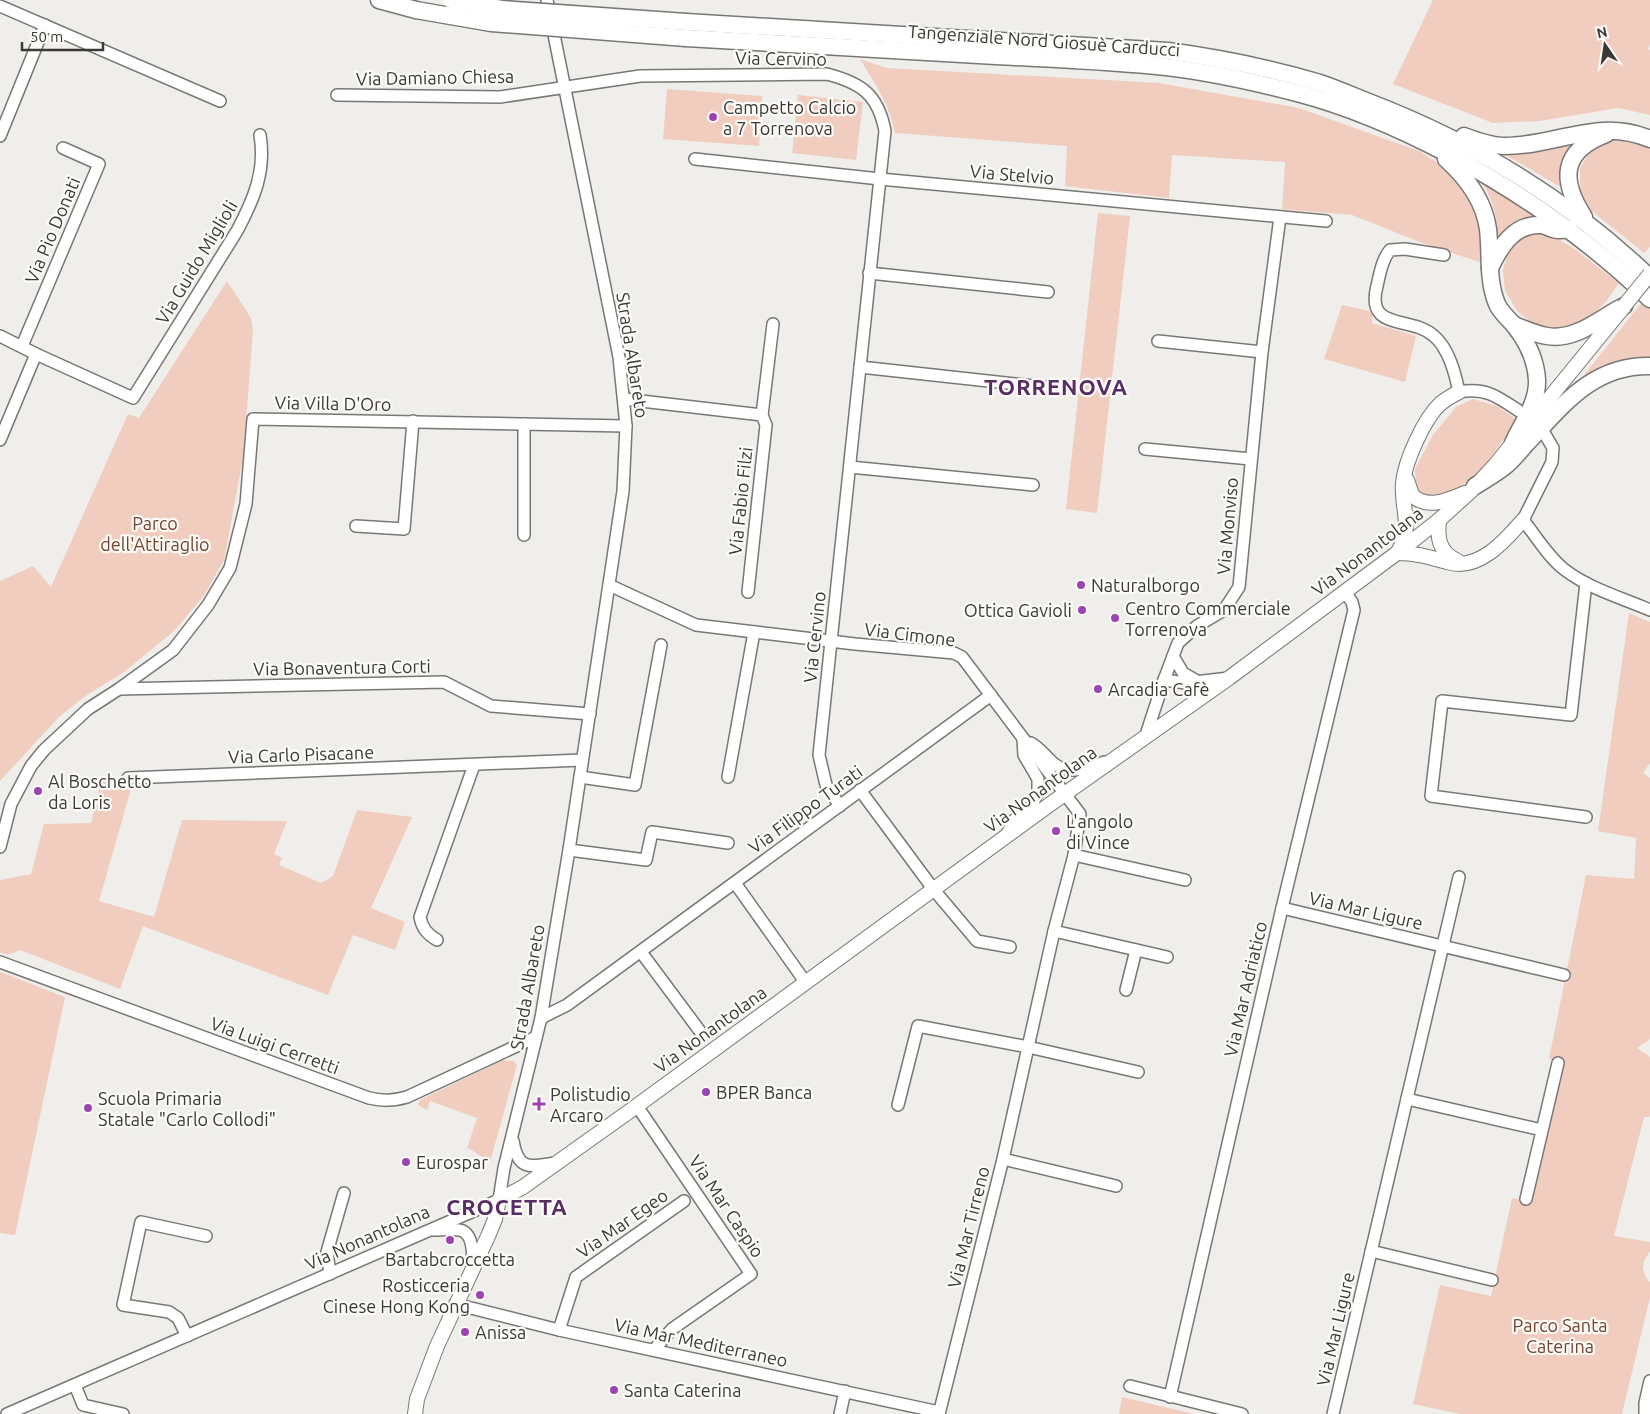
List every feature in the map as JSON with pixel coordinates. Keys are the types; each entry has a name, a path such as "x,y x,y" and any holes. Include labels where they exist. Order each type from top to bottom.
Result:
{"highway":[{"name":"Tangenziale Nord Giosuè Carducci","path":"379,0 416,10 491,23 1168,51 1262,68 1321,84 1417,121 1493,160 1588,223 1650,278"},
{"name":"Tangenziale Nord Giosuè Carducci","path":"451,0 502,9 686,30 1175,68 1299,93 1363,114 1398,128 1490,176 1570,229 1649,298"},
{"path":"1417,121 1483,142 1504,146 1520,145 1596,131 1630,132 1650,139"},
{"path":"1588,223 1577,206 1570,190 1568,180 1570,165 1576,153 1584,146 1612,131"},
{"path":"1429,144 1456,168 1478,196 1488,229 1490,282 1498,307 1514,325 1532,355 1536,369 1536,394 1513,443"},
{"path":"1490,268 1505,241 1516,232 1530,226 1542,225 1555,230 1570,229"},
{"path":"1514,325 1541,335 1563,336 1588,328 1608,314 1624,306"},
{"path":"1473,489 1505,467 1558,409 1587,384 1603,374 1626,368 1650,366"}],"main road":[{"name":"Via Nonantolana","path":"499,1200 523,1186 637,1106 1065,793 1229,678 1439,520 1473,489 1513,443 1650,274"},
{"path":"1459,392 1440,405 1431,416 1414,446 1403,482 1407,530 1404,542 1397,553 1420,554 1447,562 1468,564 1480,559 1501,543 1523,520"},
{"path":"1406,473 1412,495 1422,502 1444,501 1473,489"},
{"path":"1439,520 1438,540 1441,548 1452,559 1468,564"},
{"path":"408,1414 417,1399 456,1304 471,1276 495,1218 499,1200"},
{"path":"415,1414 417,1399"}],"street":[{"name":"Strada Albareto","path":"499,1200 501,1182 541,1018 569,850 623,491 626,426 619,357 547,0"},
{"path":"0,6 220,101"},
{"path":"0,136 45,25"},
{"name":"Via Cervino","path":"564,88 640,76 827,74 848,79 858,84 869,95 883,119 885,131 820,755 826,785 840,806"},
{"name":"Via Damiano Chiesa","path":"337,95 500,97 564,88"},
{"name":"Via Guido Miglioli","path":"36,354 133,398 237,231 251,205 258,189 262,162 260,135"},
{"name":"Via Pio Donati","path":"22,346 99,164 62,148"},
{"name":"Via Stelvio","path":"695,159 880,179 1326,221"},
{"name":"Via Monviso","path":"1146,735 1178,644 1196,626 1224,610 1239,587 1262,352 1280,217"},
{"path":"1444,255 1405,249 1390,250 1384,257 1374,297 1376,308 1381,316 1419,327 1439,340 1454,371 1459,392 1476,390 1487,392 1519,411"},
{"path":"869,273 1048,292"},
{"name":"Via Fabio Filzi","path":"748,592 766,425 762,415 773,324"},
{"path":"0,336 36,354 0,440"},
{"path":"1158,341 1262,352"},
{"path":"860,367 1044,387"},
{"path":"624,399 762,415"},
{"name":"Via Villa D'Oro","path":"119,689 173,650 208,604 230,568 246,504 254,419 626,426"},
{"name":"Via Villa D'Oro","path":"356,526 404,528 413,421"},
{"path":"524,424 524,536"},
{"path":"1543,430 1553,448 1552,462 1523,520 1566,571 1586,583 1650,610"},
{"name":"Via Monviso","path":"1145,449 1251,459"},
{"path":"850,467 1033,485"},
{"path":"1586,583 1571,715 1442,700 1431,796 1586,817"},
{"name":"Via Cimone","path":"609,585 696,626 954,653 962,657 966,662 1065,793"},
{"name":"Via Mar Adriatico","path":"1170,1397 1282,908 1354,610 1352,602 1345,592"},
{"path":"728,777 754,632"},
{"path":"580,778 636,784 661,644"},
{"path":"1173,656 1183,673 1197,681"},
{"path":"1164,680 1186,682 1229,678"},
{"name":"Via Bonaventura Corti","path":"119,689 444,682 491,706 590,714"},
{"path":"0,847 11,804 31,766 44,750 88,709 119,689"},
{"name":"Via Filippo Turati","path":"541,1018 567,1005 641,952 991,695"},
{"name":"Via Cimone","path":"1023,739 1038,747 1052,762 1064,769 1073,771 1117,757"},
{"name":"Via Cimone","path":"1006,836 1013,821 1032,806 1038,791 1038,779 1024,755 1023,739"},
{"name":"Via Carlo Pisacane","path":"128,778 582,760"},
{"path":"437,940 424,929 420,917 474,765"},
{"path":"860,790 934,890 977,941 1010,947"},
{"name":"Via Mar Tirreno","path":"939,1413 1003,1159 1054,931 1074,855 1080,814 1065,793"},
{"path":"569,850 646,860 652,832 728,843"},
{"path":"1074,855 1185,880"},
{"name":"Via Mar Ligure","path":"1333,1414 1459,877"},
{"path":"735,883 806,983"},
{"name":"Via Mar Ligure","path":"1282,908 1564,975"},
{"path":"1054,931 1167,957"},
{"path":"1126,990 1136,950"},
{"path":"641,952 702,1034"},
{"name":"Via Luigi Cerretti","path":"0,962 378,1100 389,1101 407,1097 536,1037"},
{"path":"898,1105 918,1026 1028,1047 1138,1072"},
{"path":"1526,1199 1558,1063"},
{"path":"1407,1099 1542,1130"},
{"name":"Via Mar Caspio","path":"637,1106 751,1274 672,1329 654,1350"},
{"name":"Via Nonantolana","path":"512,1137 515,1154 522,1163 533,1166 557,1162"},
{"path":"1003,1159 1116,1186"},
{"path":"330,1274 327,1252 344,1193"},
{"name":"Via Nonantolana","path":"7,1414 499,1200"},
{"name":"Via Mar Egeo","path":"559,1330 576,1277 684,1201"},
{"path":"187,1336 178,1318 169,1312 123,1305 141,1222 206,1236"},
{"path":"430,1230 461,1230 468,1236 473,1254 471,1276"},
{"name":"Via Mar Ligure","path":"1371,1252 1492,1280"},
{"name":"Via Mar Mediterraneo","path":"456,1304 559,1330 939,1413"},
{"path":"1637,1414 1645,1408 1650,1381"},
{"path":"75,1385 82,1410 123,1414"},
{"path":"1130,1386 1242,1414"},
{"path":"840,1414 845,1391"}],"green space":[{"path":"1433,0 1650,0 1650,44 1648,49 1650,50 1650,115 1618,108 1540,121 1493,123 1393,84"},
{"path":"860,59 887,68 1159,83 1299,108 1419,151 1453,172 1475,201 1483,231 1485,264 1422,243 1352,215 1282,209 1285,162 1172,155 1169,198 1065,186 1067,146 895,133 885,103"},
{"name":"Campetto Calcio a 7 Torrenova","path":"667,89 762,96 759,146 663,139"},
{"path":"798,95 863,102 856,160 792,153"},
{"path":"1592,136 1580,145 1567,191 1501,152"},
{"path":"1612,140 1635,140 1650,146 1650,247 1644,253 1587,207 1580,192 1580,168 1592,149"},
{"path":"1483,183 1509,197 1543,220 1497,245 1495,213"},
{"path":"1098,213 1130,216 1097,513 1066,509"},
{"path":"1547,232 1573,248 1619,283 1607,300 1587,322 1566,330 1538,327 1518,312 1505,291 1503,270 1510,247 1527,234"},
{"name":"Parco dell'Attiraglio","path":"227,281 251,318 253,332 243,458 224,560 203,597 174,631 124,672 84,697 59,717 0,781 0,581 33,566 51,587 128,414 139,418"},
{"path":"1643,301 1650,308 1650,361 1573,389"},
{"path":"1342,305 1373,312 1372,323 1416,336 1405,382 1324,359"},
{"path":"1473,399 1497,406 1517,420 1494,453 1466,484 1442,498 1424,498 1416,486 1415,469 1433,435 1456,407"},
{"name":"Parco Santa Caterina","path":"1629,613 1650,622 1650,763 1643,773 1650,778 1650,1039 1637,1048 1650,1057 1650,1117 1644,1117 1614,1236 1650,1242 1650,1251 1644,1261 1643,1268 1646,1278 1650,1282 1650,1297 1622,1414 1460,1414 1413,1404 1440,1285 1491,1296 1512,1198 1531,1202 1564,1062 1549,1059 1586,875 1634,879 1636,838 1598,831"},
{"path":"102,778 133,782 99,901 154,917 182,820 287,821 274,854 282,858 279,865 321,883 333,876 357,810 412,817 371,908 405,922 395,950 353,935 328,995 143,926 120,989 20,950 8,954 0,952 0,880 31,874 44,824 91,823"},
{"path":"0,972 65,997 15,1235 0,1233"},
{"path":"503,1060 514,1061 517,1065 490,1162 467,1148 477,1118 430,1101 427,1110 418,1105 420,1100"},
{"path":"1122,1397 1194,1414 1119,1414"}],"place":[{"name":"Campetto Calcio a 7 Torrenova","path":"713,117"},
{"name":"Naturalborgo","path":"1081,585"},
{"name":"Ottica Gavioli","path":"1082,610"},
{"name":"Centro Commerciale Torrenova","path":"1115,618"},
{"name":"Arcadia Cafè","path":"1098,689"},
{"name":"Al Boschetto da Loris","path":"38,791"},
{"name":"L'angolo di Vince","path":"1056,831"},
{"name":"BPER Banca","path":"706,1092"},
{"name":"Polistudio Arcaro","path":"539,1104"},
{"name":"Scuola Primaria Statale \"Carlo Collodi\"","path":"88,1108"},
{"name":"Eurospar","path":"406,1162"},
{"name":"Bartabcroccetta","path":"450,1240"},
{"name":"Rosticceria Cinese Hong Kong","path":"480,1295"},
{"name":"Anissa","path":"465,1332"},
{"name":"Santa Caterina","path":"614,1390"}],"district":[{"name":"TORRENOVA","path":"1056,386"},
{"name":"CROCETTA","path":"507,1206"}]}
